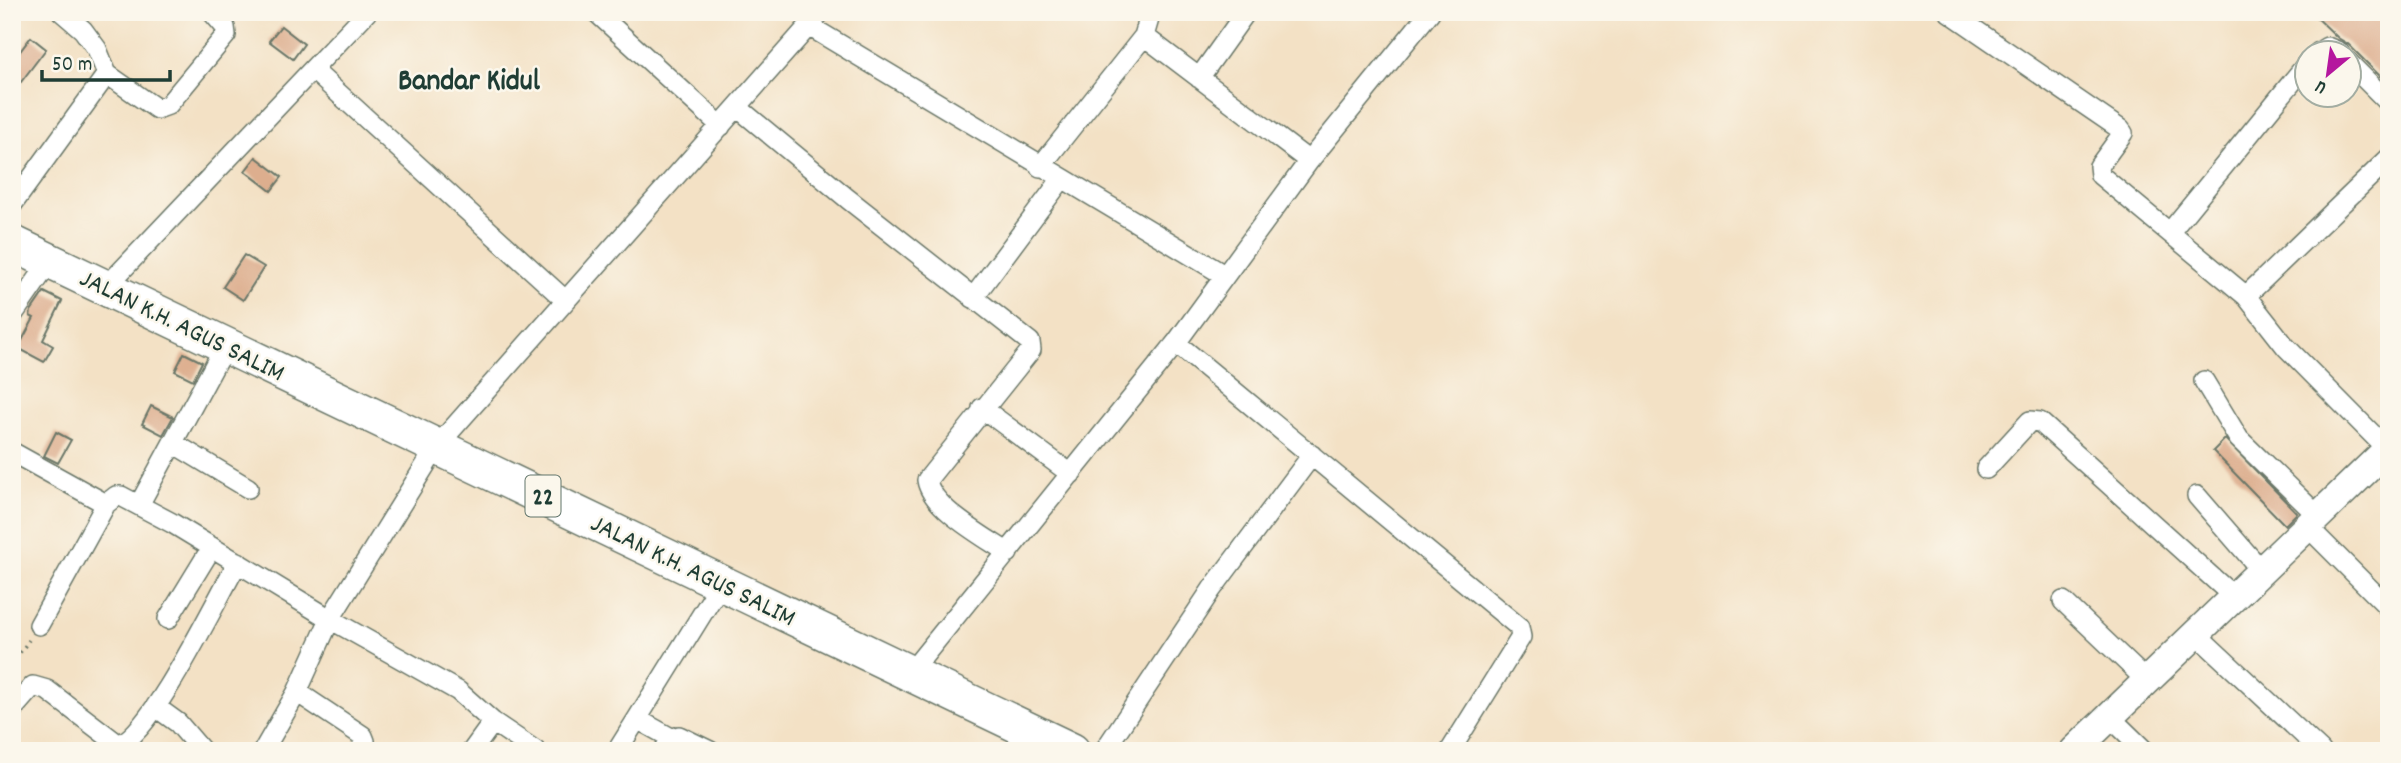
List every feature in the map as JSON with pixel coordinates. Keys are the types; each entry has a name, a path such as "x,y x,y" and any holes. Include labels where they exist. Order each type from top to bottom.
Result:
{"highway":[{"name":"JALAN K.H. AGUS SALIM","path":"12,243 1072,751"}],"main road":[{"path":"2074,751 2388,448"}],"street":[{"path":"62,12 83,30 97,49 107,74 153,107 162,108 226,35 225,27 212,12"},
{"path":"105,288 367,12"},
{"path":"596,12 721,127"},
{"path":"1040,167 1144,36 1151,12"},
{"path":"1199,78 1246,12"},
{"path":"910,673 1176,344 1310,161 1430,12"},
{"path":"1949,12 2120,130 2123,133 2099,166 2100,174 2246,296 2286,347 2388,448"},
{"path":"263,751 297,692 330,619 438,445 815,19 1040,167 1224,275"},
{"path":"1144,36 1310,161"},
{"path":"313,70 565,300"},
{"path":"12,205 107,74"},
{"path":"2362,76 2389,103"},
{"path":"2170,232 2292,82"},
{"path":"737,107 1030,342 1031,350 927,480 929,490 944,508 1007,553"},
{"path":"2246,296 2389,158"},
{"path":"973,298 1061,180"},
{"path":"12,316 51,260"},
{"path":"1176,344 1521,631 1521,636 1450,751"},
{"path":"139,505 225,346"},
{"path":"2204,381 2239,439 2389,608"},
{"path":"982,408 1071,474"},
{"path":"1986,469 2030,421 2040,422 2234,597"},
{"path":"173,443 248,488"},
{"path":"12,452 106,504"},
{"path":"1104,751 1212,589 1312,455"},
{"path":"39,625 106,504 116,496 139,505 330,619 458,691 493,722 536,751"},
{"path":"2197,496 2261,570"},
{"path":"168,619 212,547"},
{"path":"12,710 33,686 47,690 118,745 126,742 156,707 238,562"},
{"path":"617,751 722,582"},
{"path":"2063,601 2147,681"},
{"path":"2196,634 2321,751"},
{"path":"297,692 363,736 365,741 360,751"},
{"path":"156,707 178,723 202,751"},
{"path":"2110,716 2145,751"},
{"path":"638,719 668,745 679,736 710,751"},
{"path":"472,751 493,722"}],"path":[{"path":"12,664 39,625"}],"building":[{"path":"2311,12 2389,12 2389,85 2362,58 2362,38 2338,38"},
{"path":"281,26 304,44 293,59 269,41"},
{"path":"31,37 46,49 21,82 12,76 12,62"},
{"path":"256,157 282,177 271,191 245,171"},
{"path":"244,255 264,267 243,300 223,287"},
{"path":"44,292 62,301 43,340 53,346 44,362 18,348 34,318 30,316 31,311"},
{"path":"184,353 202,362 193,380 175,371"},
{"path":"151,406 173,417 163,435 142,424"},
{"path":"56,432 71,440 58,463 44,456"},
{"path":"2225,439 2297,513 2285,525 2213,451"}],"district":[{"name":"Bandar Kidul","path":"469,79"}]}
